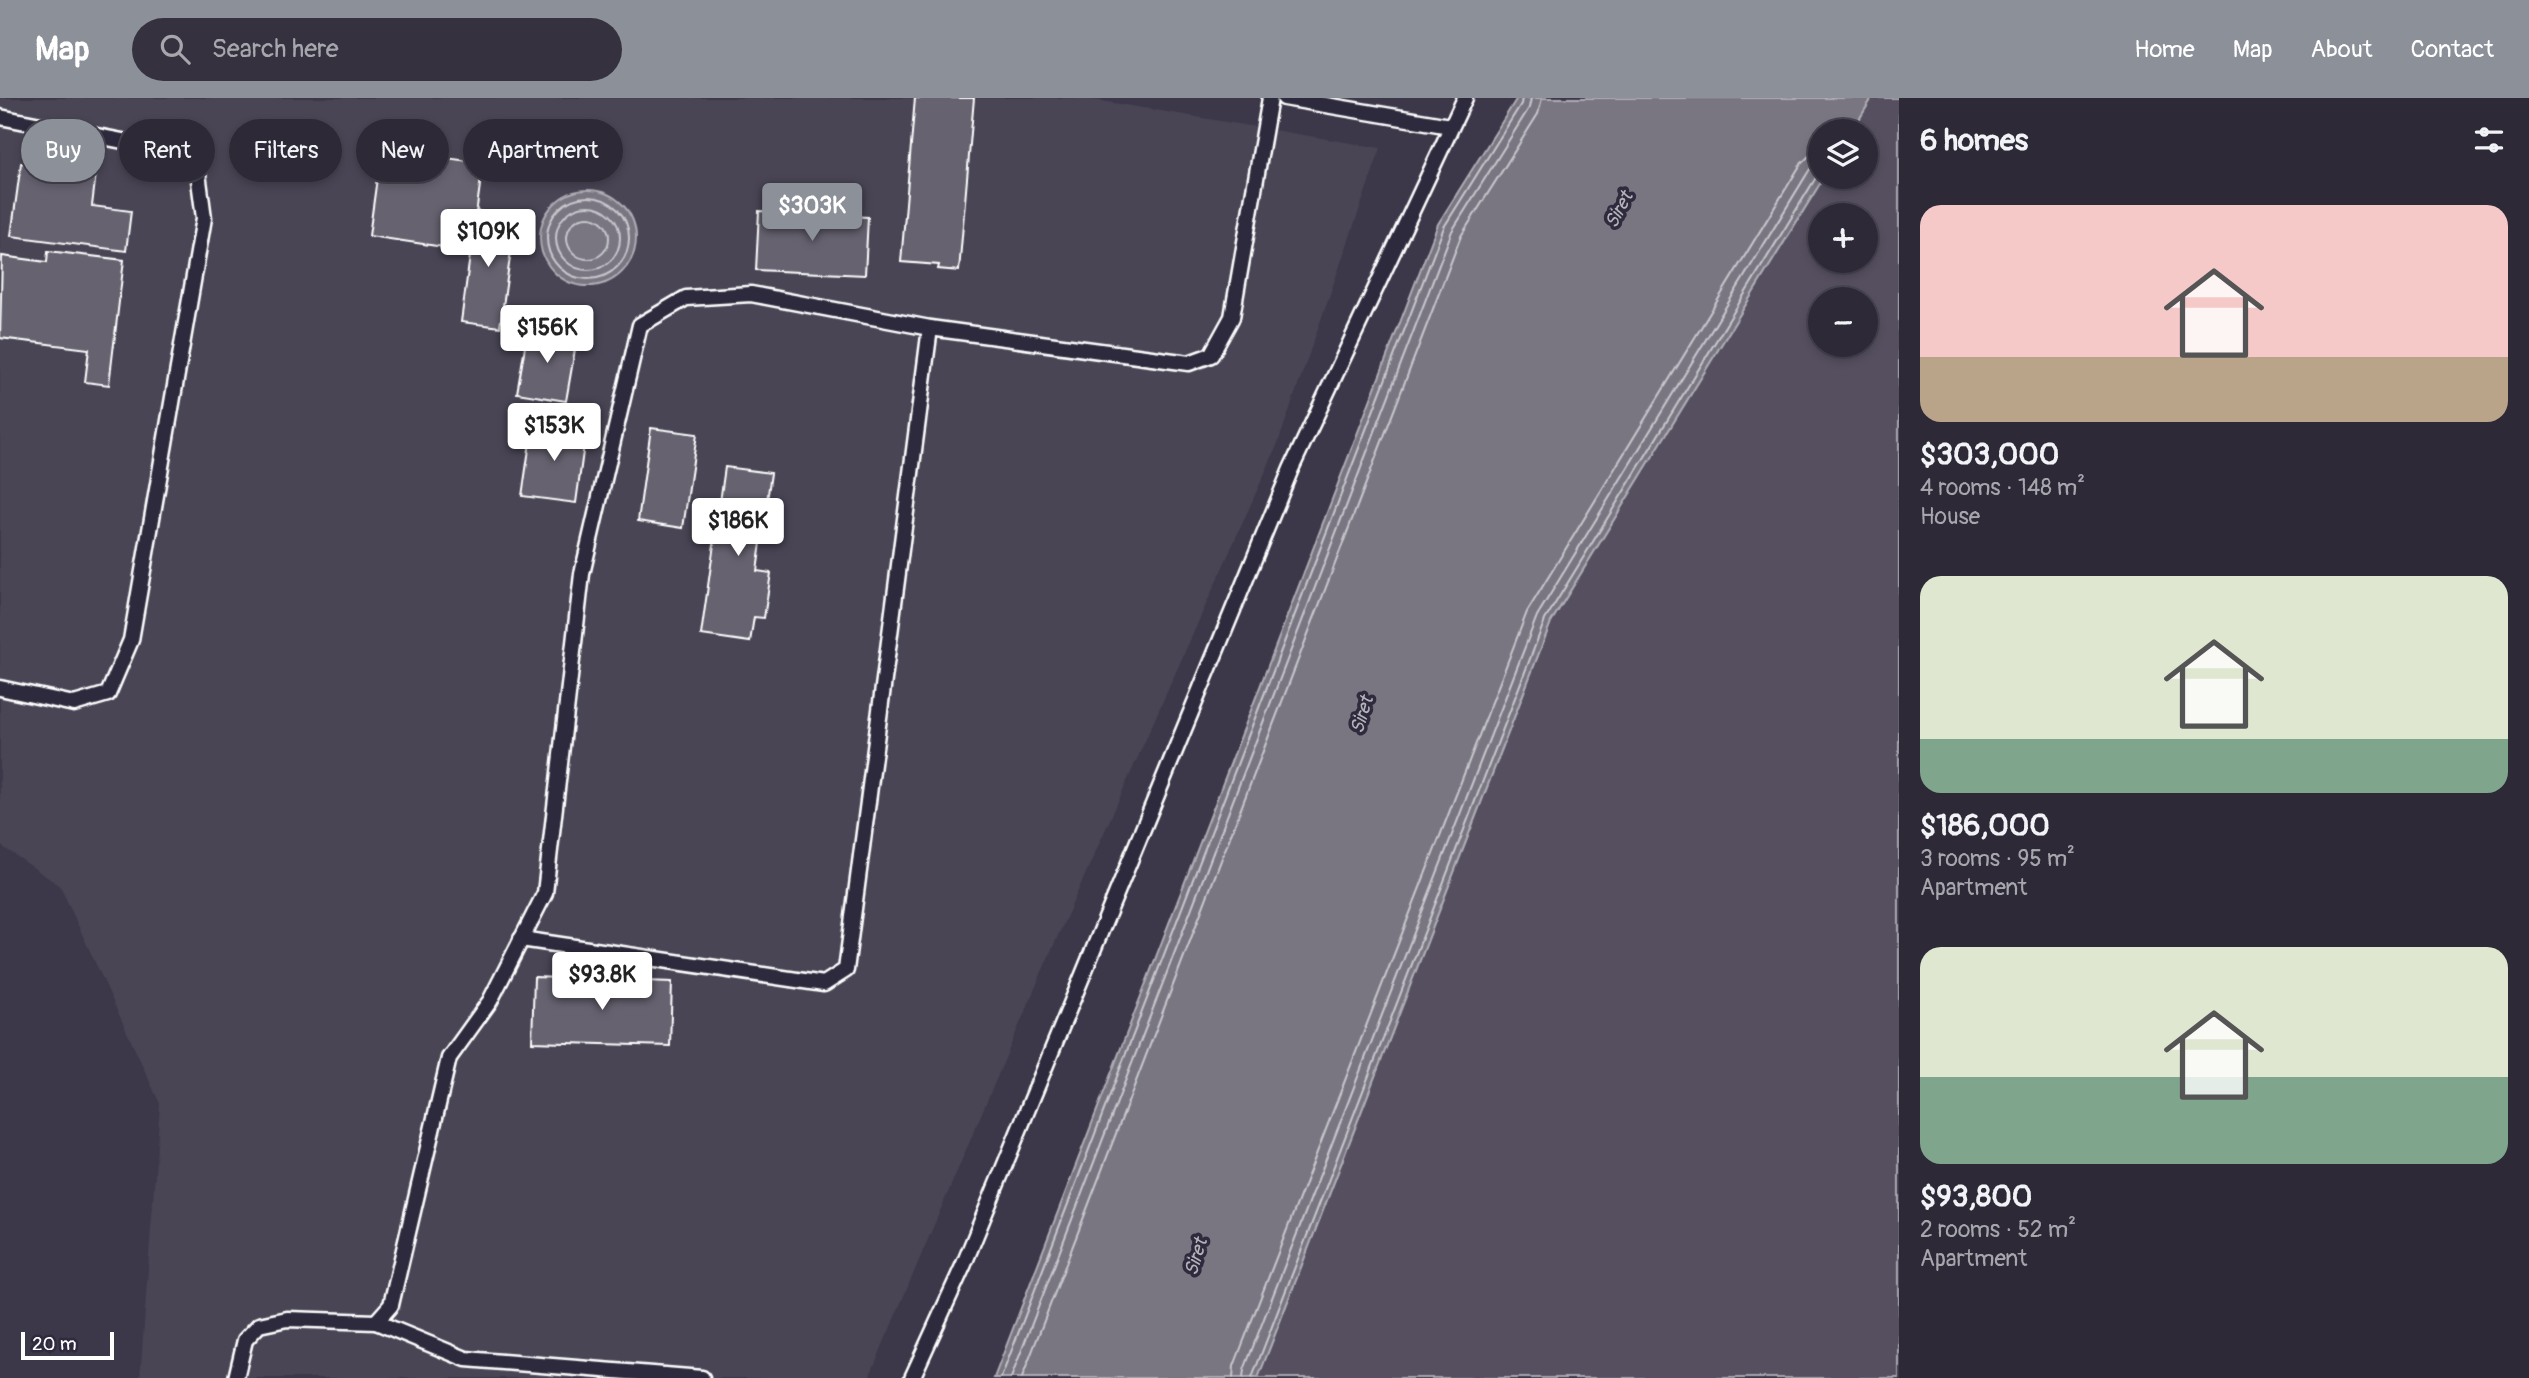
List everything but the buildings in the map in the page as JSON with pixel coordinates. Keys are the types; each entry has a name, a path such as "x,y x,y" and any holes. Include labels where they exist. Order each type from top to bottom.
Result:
{"lane":[{"path":"376,1322 391,1305 449,1058 490,1002 545,893 582,574 640,325 686,298 751,294 930,328 1189,363 1211,355 1231,317 1270,98"},
{"path":"1284,98 1450,126"},
{"path":"912,1378 969,1251 1291,469 1465,98"},
{"path":"0,117 184,153 198,173 204,218 131,640 108,694 74,704 0,688"},
{"path":"522,939 824,984 846,970 930,328"},
{"path":"236,1378 245,1340 259,1325 287,1320 376,1322 466,1359 702,1378"}],"shaded area":[{"path":"0,98 1084,98 1381,148 1277,446 1045,965 869,1378 140,1378 160,1104 60,886 0,845"},
{"path":"1872,98 1899,98 1899,1378 1258,1378 1551,622 1808,203 1808,273 1878,273 1878,203 1808,203 1817,189 1878,189 1878,119 1859,119"}],"water":[{"name":"Siret","path":"1517,98 1872,98 1859,119 1808,119 1808,189 1817,189 1551,622 1258,1378 994,1378 1438,224"},
{"path":"588,190 606,194 622,204 632,220 636,238 632,256 622,272 606,282 588,286 570,282 554,272 544,256 540,238 544,220 554,204 570,194"}]}
